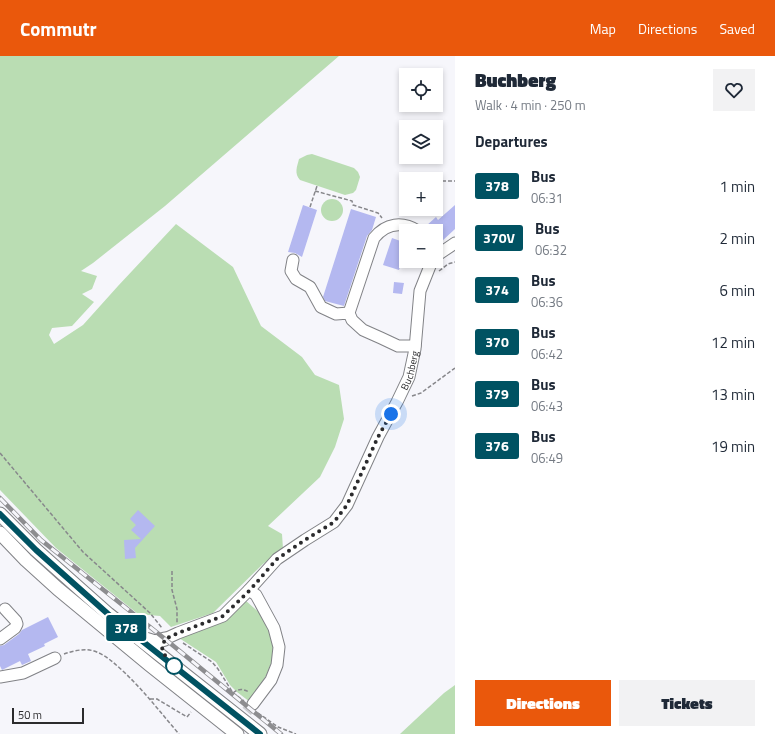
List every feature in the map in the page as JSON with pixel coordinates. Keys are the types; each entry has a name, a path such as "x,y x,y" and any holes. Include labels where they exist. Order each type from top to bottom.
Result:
{"main road":[{"path":"0,514 36,550 108,614 260,734"},
{"path":"0,533 26,560 58,589 237,734"},
{"path":"136,636 155,642 171,636"},
{"path":"167,660 162,648 171,636"}],"street":[{"path":"399,224 390,226 380,231 374,238 349,313 352,320 363,330 398,346 415,346"},
{"path":"443,249 455,243"},
{"path":"293,260 291,271 296,279 310,287 321,307 336,314 349,313"},
{"name":"Buchberg","path":"171,636 223,616 250,590 277,559 334,522 347,505 378,437 409,377 415,346 420,291 429,268"},
{"path":"250,590 256,595 274,628 279,647 277,665 270,680 251,702"},
{"path":"0,639 15,628 17,624 5,609"},
{"path":"0,677 23,673 54,658"}],"path":[{"path":"443,181 455,181"},
{"path":"310,207 317,186"},
{"path":"315,191 352,202 353,205 378,214 390,226"},
{"path":"397,402 421,393 455,368"},
{"path":"0,452 83,552 150,613 171,636 212,662 233,693 251,702"},
{"path":"171,636 177,609 172,590 172,571"},
{"path":"54,658 74,650 92,651 108,658 134,681 179,734"},
{"path":"233,693 242,689 251,702 278,727 296,734"},
{"path":"150,699 157,699 187,717 191,712"}],"green space":[{"path":"0,56 339,56 165,206 81,271 97,276 92,289 82,294 94,302 72,326 52,328 49,335 54,344 83,325 176,224 233,267 261,326 302,357 315,375 339,385 344,419 335,447 320,477 268,526 282,534 283,549 263,564 213,613 171,627 160,616 138,614 56,548 0,490"},
{"path":"312,154 354,168 360,177 356,190 353,193 345,195 300,180 297,172 299,159"},
{"path":"332,199 340,202 343,210 340,218 332,221 324,218 321,210 324,202"},
{"path":"245,600 262,615 272,633 274,655 267,674 250,702 230,685 216,662 179,638"},
{"path":"455,685 455,734 400,734 444,693"}],"building":[{"path":"303,205 317,210 302,257 295,253 288,252"},
{"path":"455,205 455,229 443,240 443,224 428,224 436,217 438,220"},
{"path":"351,209 376,217 372,230 367,236 344,306 325,301 323,297"},
{"path":"392,238 399,240 399,270 383,265"},
{"path":"394,282 404,283 402,294 393,293"},
{"path":"138,510 155,526 135,548 136,558 125,559 124,540 141,539 131,530 136,525 130,519"},
{"path":"48,617 58,637 44,644 45,646 28,654 31,661 22,665 20,661 2,670 0,666 0,646 4,645 22,630"}],"tunnel":[{"path":"236,724 253,704"}],"railway":[{"path":"0,498 41,540 281,734"}],"bus line":[{"name":"378","path":"0,514 36,550 108,614 260,734"}],"route":[{"path":"174,666 167,660 162,648 165,639 223,616 250,590 277,559 334,522 347,505 378,437 391,414"}]}
